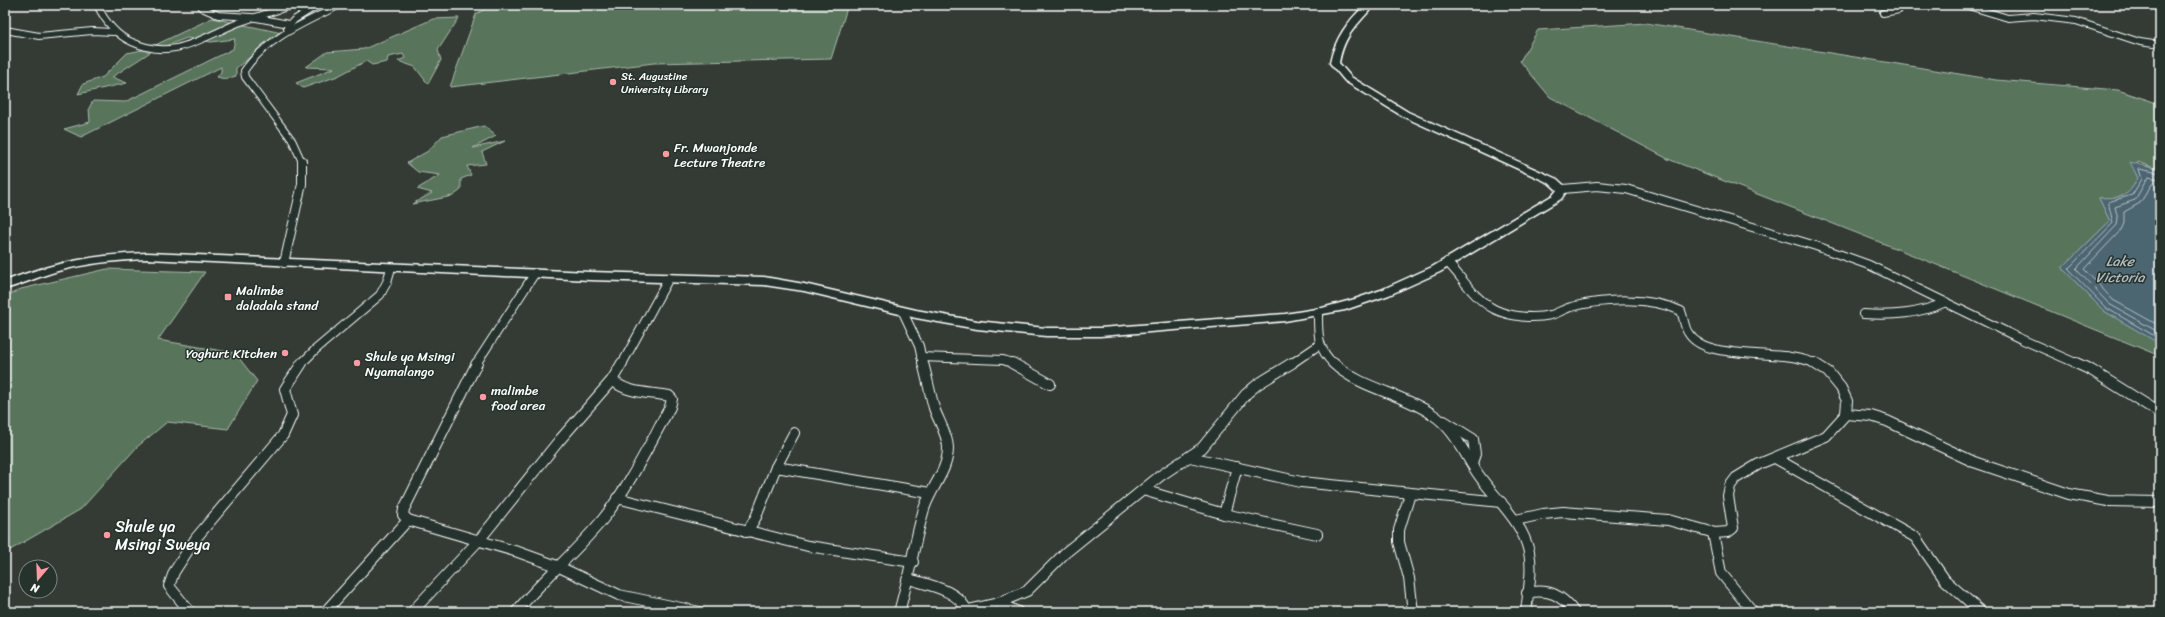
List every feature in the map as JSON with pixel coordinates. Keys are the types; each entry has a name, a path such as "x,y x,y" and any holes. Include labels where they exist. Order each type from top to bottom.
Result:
{"main road":[{"path":"5,285 54,268 84,260 117,256 782,283 904,312 997,328 1070,334 1173,328 1262,320 1318,312 1347,306 1376,296 1411,281 1447,262 1557,197 1562,189 1553,181 1404,114 1348,79 1334,63 1336,49 1341,37 1354,19 1370,5"}],"street":[{"path":"97,5 104,21 113,32 140,48 163,51 182,48 238,23 294,5"},
{"path":"202,5 202,8 218,15 255,18 289,24"},
{"path":"285,34 289,24 318,5"},
{"path":"284,263 302,184 302,163 293,138 274,118 245,77 244,71 256,57 285,34 340,5"},
{"path":"1883,13 1896,12 1899,10 1900,5"},
{"path":"1965,5 2008,18 2034,16 2076,21 2102,28 2140,42 2160,45"},
{"path":"5,30 40,36 92,31 113,32"},
{"path":"1562,189 1597,186 1638,192 1836,253 1888,274 2021,339 2094,372 2143,404 2160,413"},
{"path":"1447,262 1486,304 1513,315 1548,315 1570,308 1635,302 1651,302 1672,306 1681,311 1687,332 1697,341 1708,346 1739,354 1796,357 1818,366 1836,379 1848,403 1846,414 1837,422 1826,436 1747,470 1734,480 1729,488 1733,528 1727,533 1713,533 1680,522 1653,518 1552,512 1516,520"},
{"path":"190,612 186,609 181,599 169,586 173,573 191,543 203,527 264,458 287,428 291,418 291,409 285,389 291,376 301,362 380,295 387,282 391,268"},
{"path":"534,273 481,356 447,420 404,509 403,515 408,520 480,539 557,566 619,595 692,611"},
{"path":"412,612 480,539 558,442 612,380 631,349 669,278"},
{"path":"1863,314 1911,315 1928,310 1946,302"},
{"path":"899,612 913,562 919,527 930,493 946,467 948,445 934,408 915,335 904,312"},
{"path":"1318,312 1319,345 1322,353 1330,362 1345,373 1433,414 1473,439 1475,454 1472,463"},
{"path":"909,579 952,595 963,601 967,611 998,603 1027,591 1065,553 1143,490 1202,448 1246,394 1258,384 1305,356 1319,345"},
{"path":"921,357 1003,360 1022,367 1050,384"},
{"path":"516,612 557,566 602,520 650,444 672,399 669,396 660,394 627,390 618,387 612,380"},
{"path":"1433,414 1456,437 1472,463 1516,520 1529,551 1531,562 1526,612"},
{"path":"1846,414 1870,416 1887,421 1974,462 2069,494 2108,501 2160,502"},
{"path":"747,532 759,510 776,467 794,434"},
{"path":"1791,451 1799,470"},
{"path":"1190,457 1301,482 1501,502"},
{"path":"1776,458 1915,537 1946,580 1981,612"},
{"path":"776,467 930,493"},
{"path":"1224,514 1237,468"},
{"path":"1143,490 1224,514 1317,534"},
{"path":"1410,494 1399,530 1398,542 1409,578 1413,612"},
{"path":"617,498 747,532 835,552 913,562"},
{"path":"325,612 408,520"},
{"path":"1713,533 1721,573 1753,612"},
{"path":"1527,593 1542,590 1555,593 1562,597 1574,612"},
{"path":"998,603 1018,612"}],"green space":[{"path":"492,5 848,5 831,59 654,63 450,87 476,14"},
{"path":"212,18 282,33 236,68 236,76 225,79 217,77 221,72 221,67 81,137 64,129 90,122 89,108 93,101 125,102 233,49 235,39 211,42 187,38 152,51 112,77 127,83 78,94 83,84 103,77 127,53 147,49"},
{"path":"459,18 438,50 441,60 428,84 415,67 398,61 405,58 403,54 388,57 387,62 372,65 366,61 338,76 303,88 296,83 334,68 306,67 327,52 364,49 433,19"},
{"path":"1646,23 1996,80 2118,90 2160,104 2160,170 2138,162 2136,174 2138,178 2126,194 2118,197 2099,198 2110,221 2063,267 2064,270 2104,311 2159,343 2160,356 1915,256 1668,159 1550,97 1520,61 1538,30"},
{"path":"484,126 496,136 473,148 505,141 482,152 486,164 467,166 471,175 461,179 461,190 453,196 412,204 432,193 417,189 440,175 418,172 407,163 428,151 442,136"},
{"path":"107,269 205,272 158,340 235,353 257,381 228,429 167,422 137,447 81,509 5,553 5,297 21,289"}],"water":[{"name":"Lake Victoria","path":"2130,162 2160,170 2160,344 2104,311 2064,270 2063,267 2110,221 2099,198 2123,196 2134,185 2138,178"}],"place":[{"name":"St. Augustine University Library","path":"613,82"},
{"name":"Fr. Mwanjonde Lecture Theatre","path":"666,154"},
{"name":"Malimbe daladala stand","path":"228,297"},
{"name":"Yoghurt Kitchen","path":"285,353"},
{"name":"Shule ya Msingi Nyamalango","path":"357,363"},
{"name":"malimbe food area","path":"483,397"},
{"name":"Shule ya Msingi Sweya","path":"107,535"}]}
